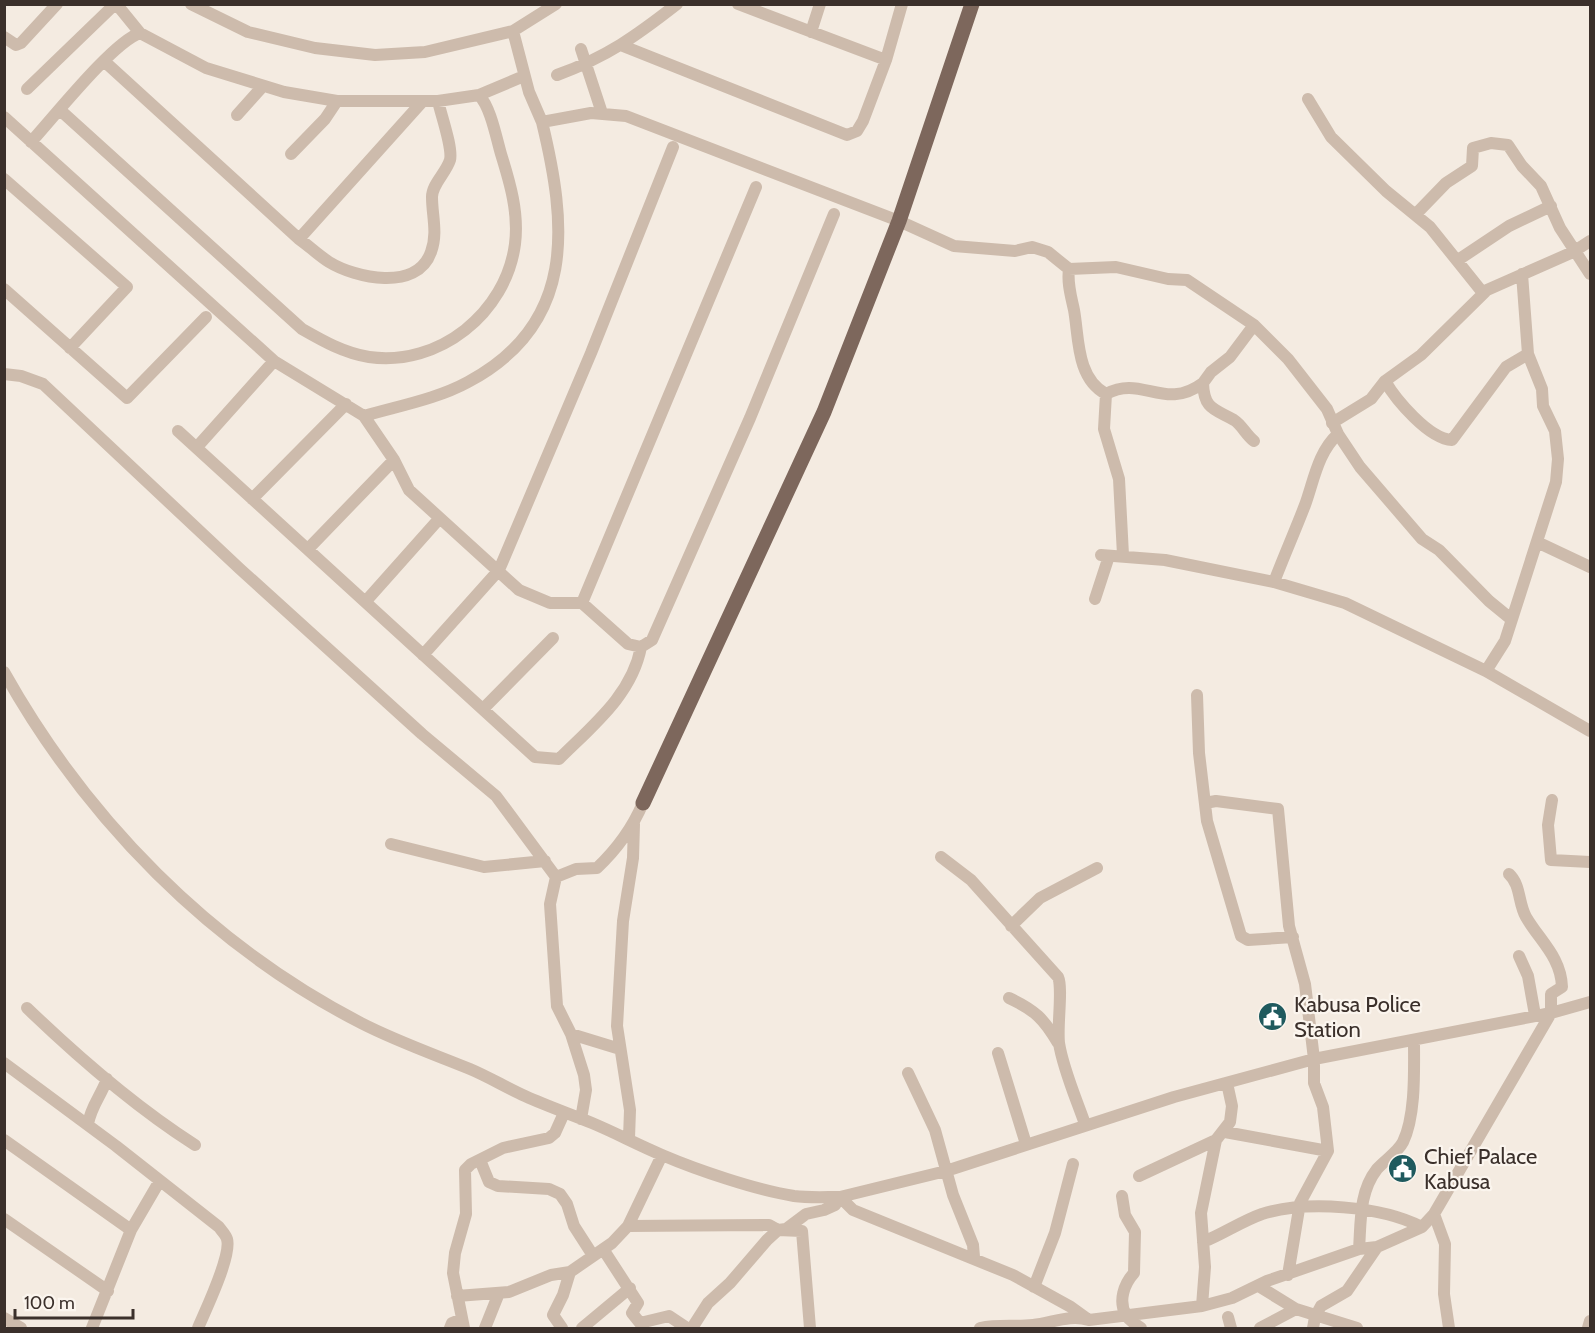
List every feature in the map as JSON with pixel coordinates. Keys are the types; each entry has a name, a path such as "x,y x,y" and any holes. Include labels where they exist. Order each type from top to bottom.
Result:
{"main road":[{"path":"643,803 824,412 899,221 972,4"}],"street":[{"path":"4,37 16,45 21,43 57,4"},
{"path":"191,4 248,32 315,48 375,55 425,52 513,31 556,4"},
{"path":"557,75 623,46 677,4"},
{"path":"738,4 754,7 811,32 886,60"},
{"path":"811,32 820,4"},
{"path":"623,46 847,135 857,131 862,121 886,60 902,4"},
{"path":"27,89 113,6 118,6 140,33 206,68 263,86 337,101 438,101 479,95 524,76"},
{"path":"364,416 428,398 467,383 504,358 535,324 555,277 560,229 556,180 542,122 524,76 513,31"},
{"path":"31,142 104,61 133,36 140,33"},
{"path":"581,49 602,113"},
{"path":"104,61 299,239 330,262 371,277 403,276 425,263 431,254 435,231 432,195 451,155 438,101"},
{"path":"237,115 263,86"},
{"path":"60,110 302,328 331,345 356,354 385,358 426,352 462,334 489,306 508,274 515,242 515,208 499,147 479,95"},
{"path":"1308,99 1331,136 1386,191 1416,214 1458,260 1484,293"},
{"path":"291,154 325,119 337,101"},
{"path":"299,239 422,102"},
{"path":"542,122 602,113 626,116 651,123 959,247 1015,251 1032,247 1041,249 1069,268 1116,267 1168,279 1187,280 1254,325 1288,359 1327,410 1335,429 1360,467 1422,539 1439,550 1511,619"},
{"path":"4,117 274,361 364,416 393,459 409,490 439,519 500,570 519,590 535,599 550,603 582,603 628,644 641,647 652,640 750,418 834,214"},
{"path":"1416,214 1446,183 1472,166 1473,148 1491,143 1510,147 1522,166 1541,186 1560,228 1590,274"},
{"path":"423,655 500,570 587,363 673,147"},
{"path":"4,179 127,287 70,348"},
{"path":"582,603 756,187"},
{"path":"1458,260 1509,226 1551,206"},
{"path":"1274,582 1317,466 1335,429 1366,403 1385,381 1421,355 1484,293 1576,251 1590,241"},
{"path":"1069,268 1070,297 1080,360 1098,388 1106,394"},
{"path":"1486,671 1505,640 1556,482 1555,431 1543,406 1542,388 1528,354 1522,274"},
{"path":"4,289 129,398 206,317"},
{"path":"1106,394 1126,387 1178,396 1190,393 1203,383 1210,372 1230,357 1254,325"},
{"path":"1385,381 1408,412 1444,439 1452,440 1506,367 1517,358 1528,354"},
{"path":"197,447 274,361"},
{"path":"4,374 21,376 42,384 240,569 422,734 496,796 556,877 550,904 557,1006 571,1034 586,1090 581,1119"},
{"path":"1203,383 1206,401 1212,409 1236,421 1244,434 1254,441"},
{"path":"1106,394 1104,429 1119,479 1123,555"},
{"path":"252,499 346,404"},
{"path":"178,431 535,757 559,759 599,719 627,687 637,668 641,647"},
{"path":"308,549 393,459"},
{"path":"366,601 439,519"},
{"path":"1537,542 1590,567"},
{"path":"1095,599 1105,555 1165,561 1274,582 1345,603 1486,671 1590,731"},
{"path":"483,709 553,638"},
{"path":"4,672 49,744 87,797 131,849 179,896 282,976 362,1024 564,1113 629,1138 662,1155 795,1196 840,1197 946,1171 1085,1124 1314,1059 1551,1013 1590,1002"},
{"path":"1197,695 1205,803 1241,936 1248,940 1293,937"},
{"path":"1552,800 1548,825 1551,860 1590,862"},
{"path":"1205,803 1216,801 1278,809 1289,926 1305,984 1314,1059 1314,1083 1323,1107 1328,1151 1310,1181 1300,1209 1288,1275"},
{"path":"556,877 576,869 597,868 612,853 634,824 643,803"},
{"path":"629,1138 630,1110 617,1026 623,921 633,858 634,824"},
{"path":"391,844 484,867 545,861"},
{"path":"941,858 971,880 1060,983 1057,1010 1059,1044"},
{"path":"1011,926 1040,898 1097,868"},
{"path":"980,1329 1000,1324 1032,1326 1075,1318 1126,1316 1202,1306 1260,1287 1267,1281 1359,1249 1377,1247 1422,1227 1434,1214 1551,1013 1551,994 1562,987 1557,964 1524,915 1522,899 1509,873"},
{"path":"1519,956 1528,976 1535,1015"},
{"path":"1009,998 1032,1009 1047,1025 1059,1044 1085,1124"},
{"path":"27,1008 107,1079 166,1126 195,1145"},
{"path":"571,1034 620,1049"},
{"path":"1359,1249 1360,1209 1367,1188 1376,1170 1403,1142 1414,1097 1414,1040"},
{"path":"998,1053 1026,1144"},
{"path":"4,1064 88,1124 219,1227 227,1239 227,1251 213,1295 198,1329"},
{"path":"908,1073 935,1130 946,1171 973,1245 974,1257"},
{"path":"88,1124 91,1107 103,1090 107,1079"},
{"path":"1202,1306 1205,1267 1202,1213 1220,1136 1230,1122 1232,1106 1227,1083"},
{"path":"450,1329 452,1323 463,1324 453,1273 454,1253 466,1214 465,1170 480,1160 511,1146 549,1138 564,1113"},
{"path":"1139,1176 1220,1136 1328,1151"},
{"path":"4,1140 131,1230"},
{"path":"457,1296 499,1293 551,1275 570,1272 628,1226 662,1155"},
{"path":"480,1160 489,1182 498,1186 549,1189 560,1194 567,1204 574,1226 630,1288 638,1303 632,1313 640,1323 669,1316 687,1329"},
{"path":"1034,1287 1056,1233 1073,1164"},
{"path":"92,1329 131,1230 159,1182"},
{"path":"1122,1196 1125,1215 1135,1232 1134,1273 1127,1280 1122,1292 1126,1316 1141,1329"},
{"path":"692,1329 708,1303 730,1283 778,1230 786,1229 806,1214 824,1210 835,1204 840,1197"},
{"path":"840,1197 853,1210 934,1245 974,1257 1034,1287 1075,1318"},
{"path":"1203,1242 1263,1214 1328,1206 1403,1217 1422,1227"},
{"path":"1434,1214 1445,1244 1443,1294 1449,1329"},
{"path":"4,1219 108,1291"},
{"path":"628,1226 769,1225 778,1230 801,1231 810,1329"},
{"path":"1314,1323 1321,1306 1347,1291 1377,1247"},
{"path":"561,1329 551,1315 563,1295 570,1272"},
{"path":"1260,1287 1314,1323 1357,1329"},
{"path":"582,1329 630,1288"},
{"path":"485,1329 499,1293"},
{"path":"1260,1329 1296,1309"},
{"path":"4,1318 21,1329"},
{"path":"1588,1329 1590,1321"}],"place":[{"name":"Kabusa Police Station","path":"1273,1017"},
{"name":"Chief Palace Kabusa","path":"1403,1169"}]}
